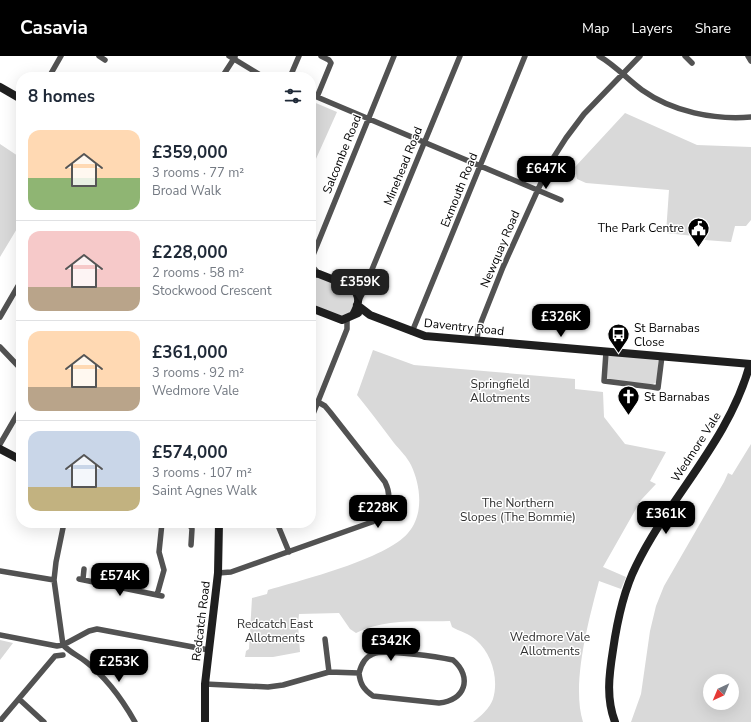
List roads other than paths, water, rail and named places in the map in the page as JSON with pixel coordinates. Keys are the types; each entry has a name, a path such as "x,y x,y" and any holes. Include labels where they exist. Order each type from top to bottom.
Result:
{"street":[{"path":"52,72 61,56"},
{"path":"99,56 105,60"},
{"path":"292,72 299,56"},
{"path":"316,92 331,63 329,60 321,56"},
{"name":"Salcombe Road","path":"316,248 394,56"},
{"name":"Minehead Road","path":"358,303 460,56"},
{"name":"Exmouth Road","path":"412,332 526,56"},
{"path":"599,56 650,95 680,109 708,116 751,117"},
{"name":"Newquay Road","path":"477,341 478,330 536,190 550,163 584,114 640,56"},
{"path":"685,56 692,63"},
{"path":"748,56 751,61"},
{"path":"225,72 233,57 256,72"},
{"path":"0,89 16,97"},
{"path":"316,97 424,144 561,200"},
{"path":"316,274 361,289 366,284"},
{"path":"316,407 347,329 350,317 358,303 358,293 352,287"},
{"path":"0,317 16,290"},
{"name":"Daventry Road","path":"358,303 370,314"},
{"name":"Daventry Road","path":"316,310 336,319 350,317 360,313 370,314 425,336 751,364"},
{"path":"0,347 16,364"},
{"path":"606,352 604,381 609,383 658,388 662,356"},
{"name":"Wedmore Vale","path":"615,722 609,689 613,653 621,608 635,567 648,544 721,434 730,418 751,364"},
{"path":"218,573 231,572 375,521 384,512 388,504 388,491 385,482 330,412 318,402"},
{"path":"16,418 0,449 16,457"},
{"path":"63,528 54,580 63,645 71,654 84,660 112,688 134,722"},
{"path":"84,569 81,579 160,596 164,570 159,552 161,528"},
{"path":"191,545 192,528"},
{"name":"Redcatch Road","path":"205,722 205,684 218,573 219,528"},
{"path":"279,528 288,552"},
{"path":"0,571 54,580"},
{"path":"0,635 57,646 63,645 82,634 97,629 209,650"},
{"path":"325,639 329,672"},
{"path":"379,652 387,652 453,660 462,670 464,682 462,691 458,696 446,702 439,703 373,696 362,685 359,673 360,667 367,658 379,652"},
{"path":"0,721 56,656 63,655"},
{"path":"205,684 268,687 284,685 329,672 359,673"},
{"path":"19,698 44,722"}],"place":[{"name":"The Park Centre","path":"699,248"},
{"name":"St Barnabas Close","path":"618,354"},
{"name":"St Barnabas","path":"628,416"}],"park label":[{"name":"Springfield Allotments","path":"500,391"},
{"name":"The Northern Slopes (The Bommie)","path":"518,510"},
{"name":"Redcatch East Allotments","path":"275,631"},
{"name":"Wedmore Vale Allotments","path":"550,644"}]}
